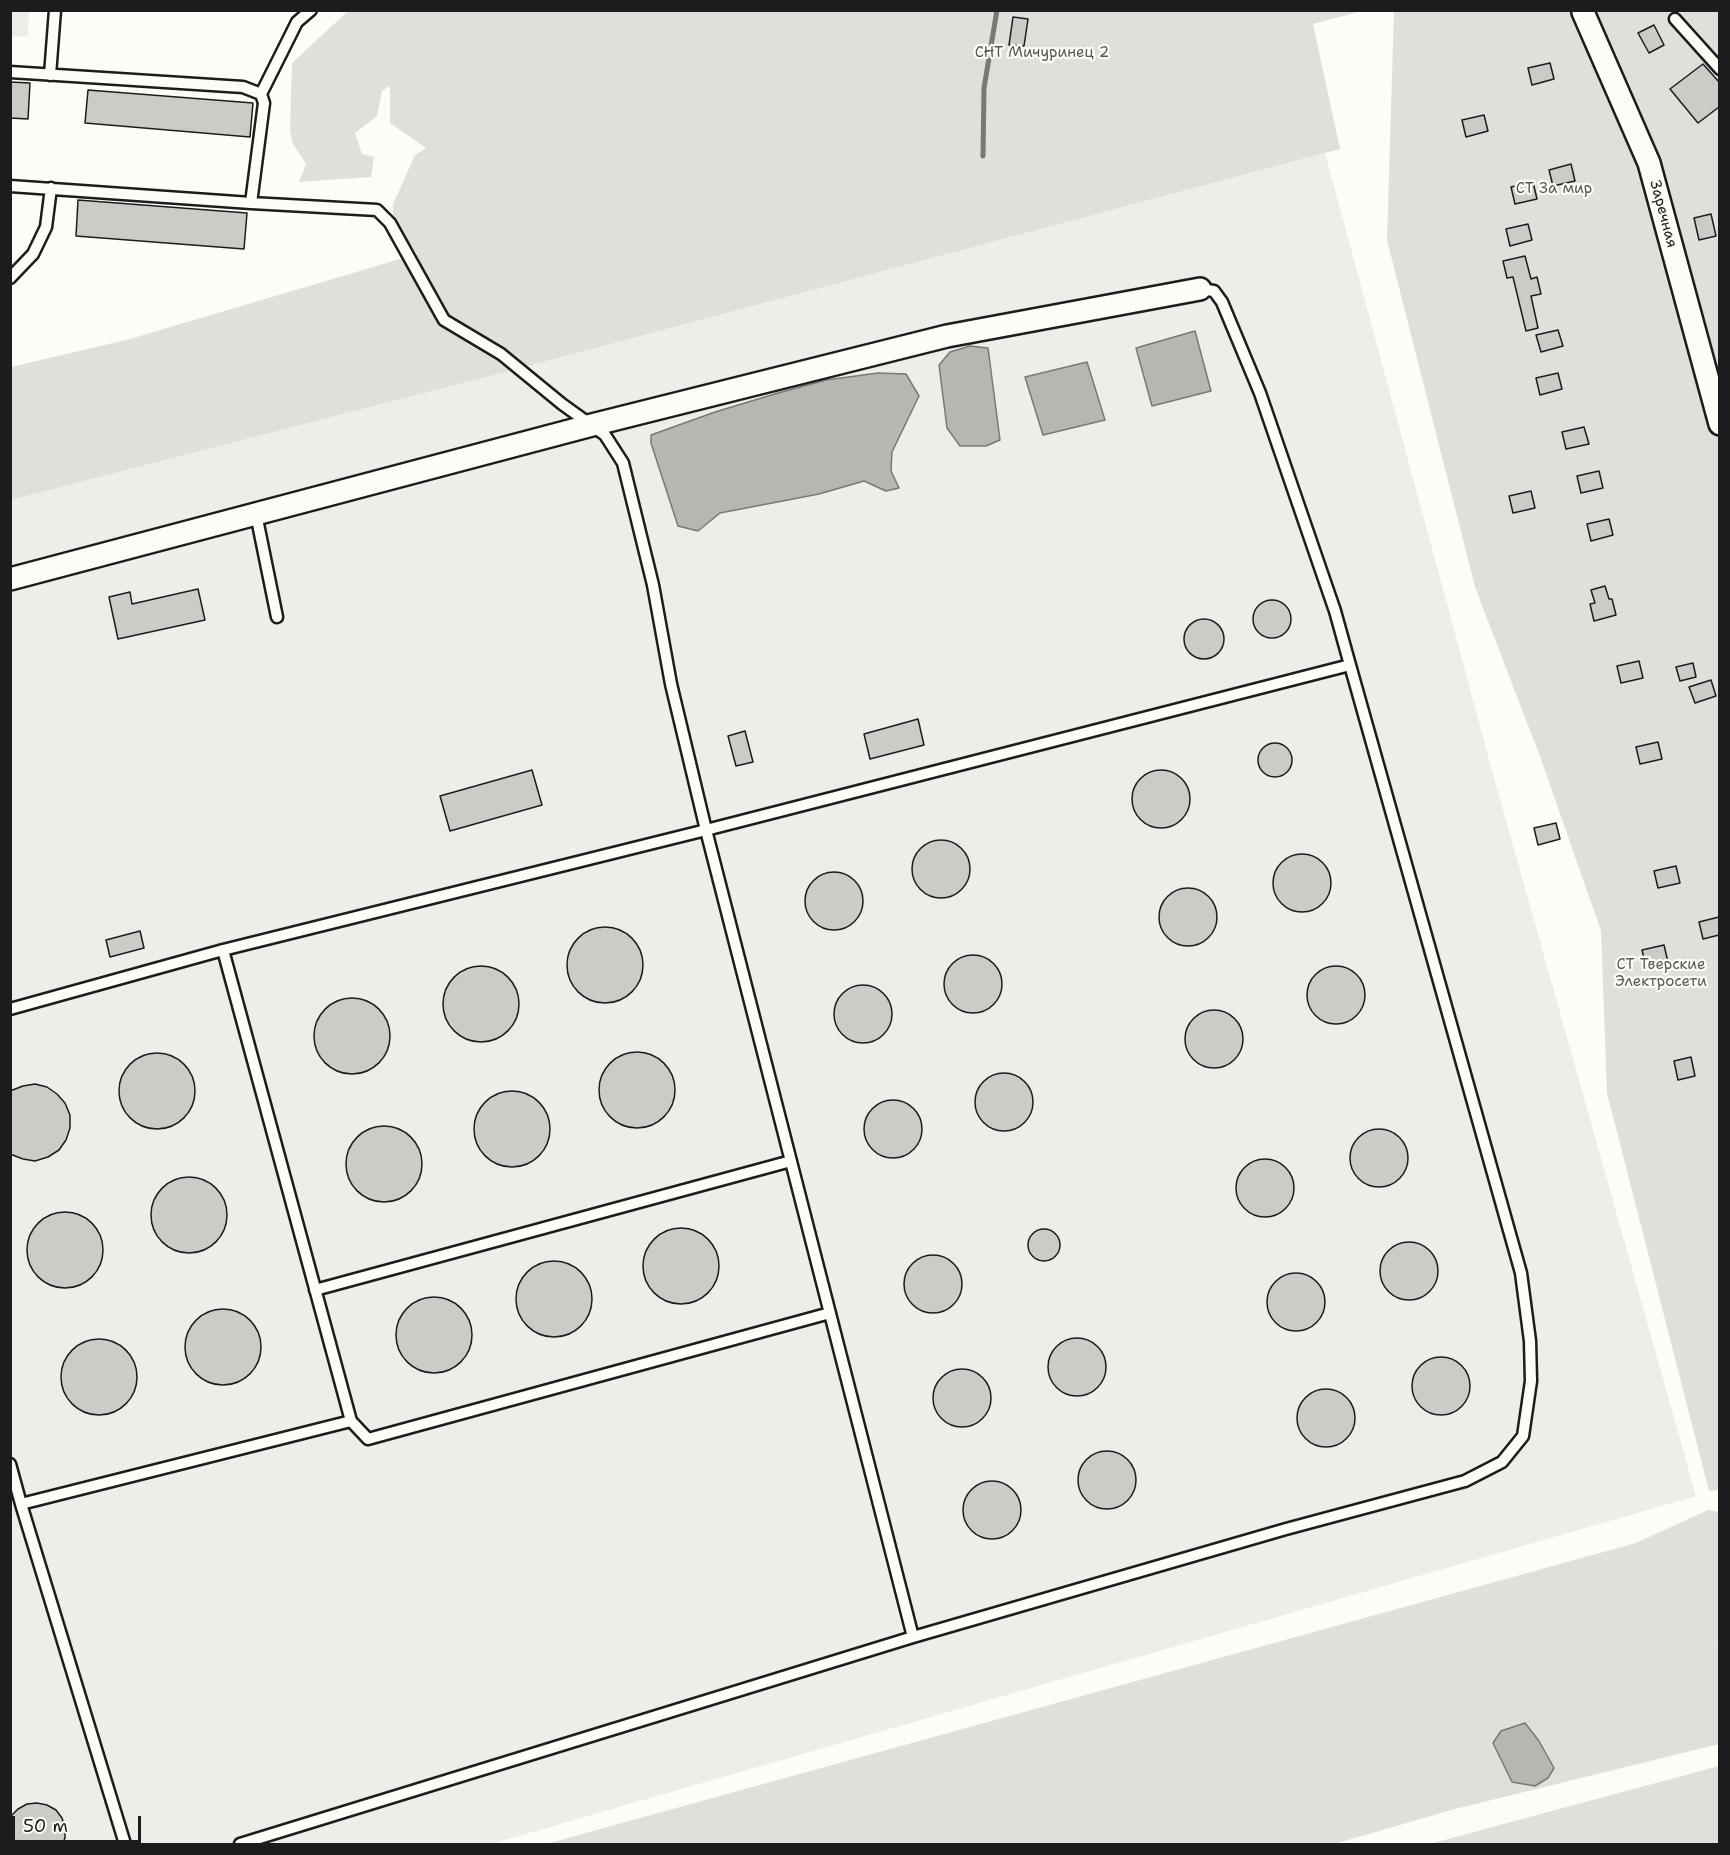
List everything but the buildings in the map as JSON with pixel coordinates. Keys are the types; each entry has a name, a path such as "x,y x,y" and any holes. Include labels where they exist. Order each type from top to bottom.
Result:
{"street":[{"name":"Заречная","path":"1582,12 1649,163 1719,424"},
{"path":"10,579 592,425 947,336 1200,289"}],"lane":[{"path":"50,75 55,10"},
{"path":"251,203 264,103 261,94 297,22 310,10"},
{"path":"1675,19 1719,69"},
{"path":"10,72 243,87 261,94"},
{"path":"10,186 377,210 390,223 444,320 501,354 562,404 605,435 623,463 652,585 671,684 706,830 913,1637"},
{"path":"10,278 33,254 46,227 51,188"},
{"path":"240,1845 913,1637 1286,1529 1466,1481 1502,1462 1523,1436 1531,1381 1530,1341 1521,1273 1335,611 1260,393 1222,302 1214,291 1200,289"},
{"path":"256,514 277,617"},
{"path":"10,1009 223,950 706,830 1350,665"},
{"path":"223,950 351,1421 369,1439 830,1313"},
{"path":"315,1290 791,1161"},
{"path":"21,1504 351,1421"},
{"path":"10,1464 125,1845"}],"shaded area":[{"path":"11,10 29,11 28,37 11,36"},
{"path":"1325,153 1496,785 1696,1496 491,1844 11,1844 11,500 521,368"},
{"path":"1195,331 1211,391 1152,406 1136,348"},
{"path":"970,346 988,348 1000,440 986,446 960,446 947,428 939,365 950,352"},
{"path":"1087,362 1105,420 1043,435 1025,377"},
{"path":"878,373 906,374 919,396 892,452 891,471 899,488 886,491 864,481 819,494 720,513 698,531 678,526 651,443 651,435 778,393 826,380"},
{"path":"1525,1723 1539,1741 1554,1768 1548,1778 1535,1786 1512,1782 1493,1743 1501,1731"}],"green space":[{"name":"СНТ Мичуринец 2","path":"348,11 1362,11 1313,24 1340,149 521,368 11,500 11,367 130,339 417,254 393,219 393,204 415,155 426,148 390,123 390,86 382,91 377,116 355,133 362,154 374,157 371,177 299,182 306,164 292,142 290,129 292,63"},
{"name":"СТ За мир","path":"1394,11 1719,11 1719,1490 1709,1491 1607,1093 1601,931 1541,759 1475,587 1387,240"},
{"path":"1708,1510 1719,1512 1720,1645 1717,1647 1720,1650 1719,1744 1455,1809 1334,1844 546,1844 1636,1543"},
{"path":"1719,1766 1719,1844 1430,1844 1459,1836"}],"waterway":[{"path":"983,156 984,88 997,10"}],"park label":[{"name":"СТ Тверские Электросети","path":"1661,974"}]}
